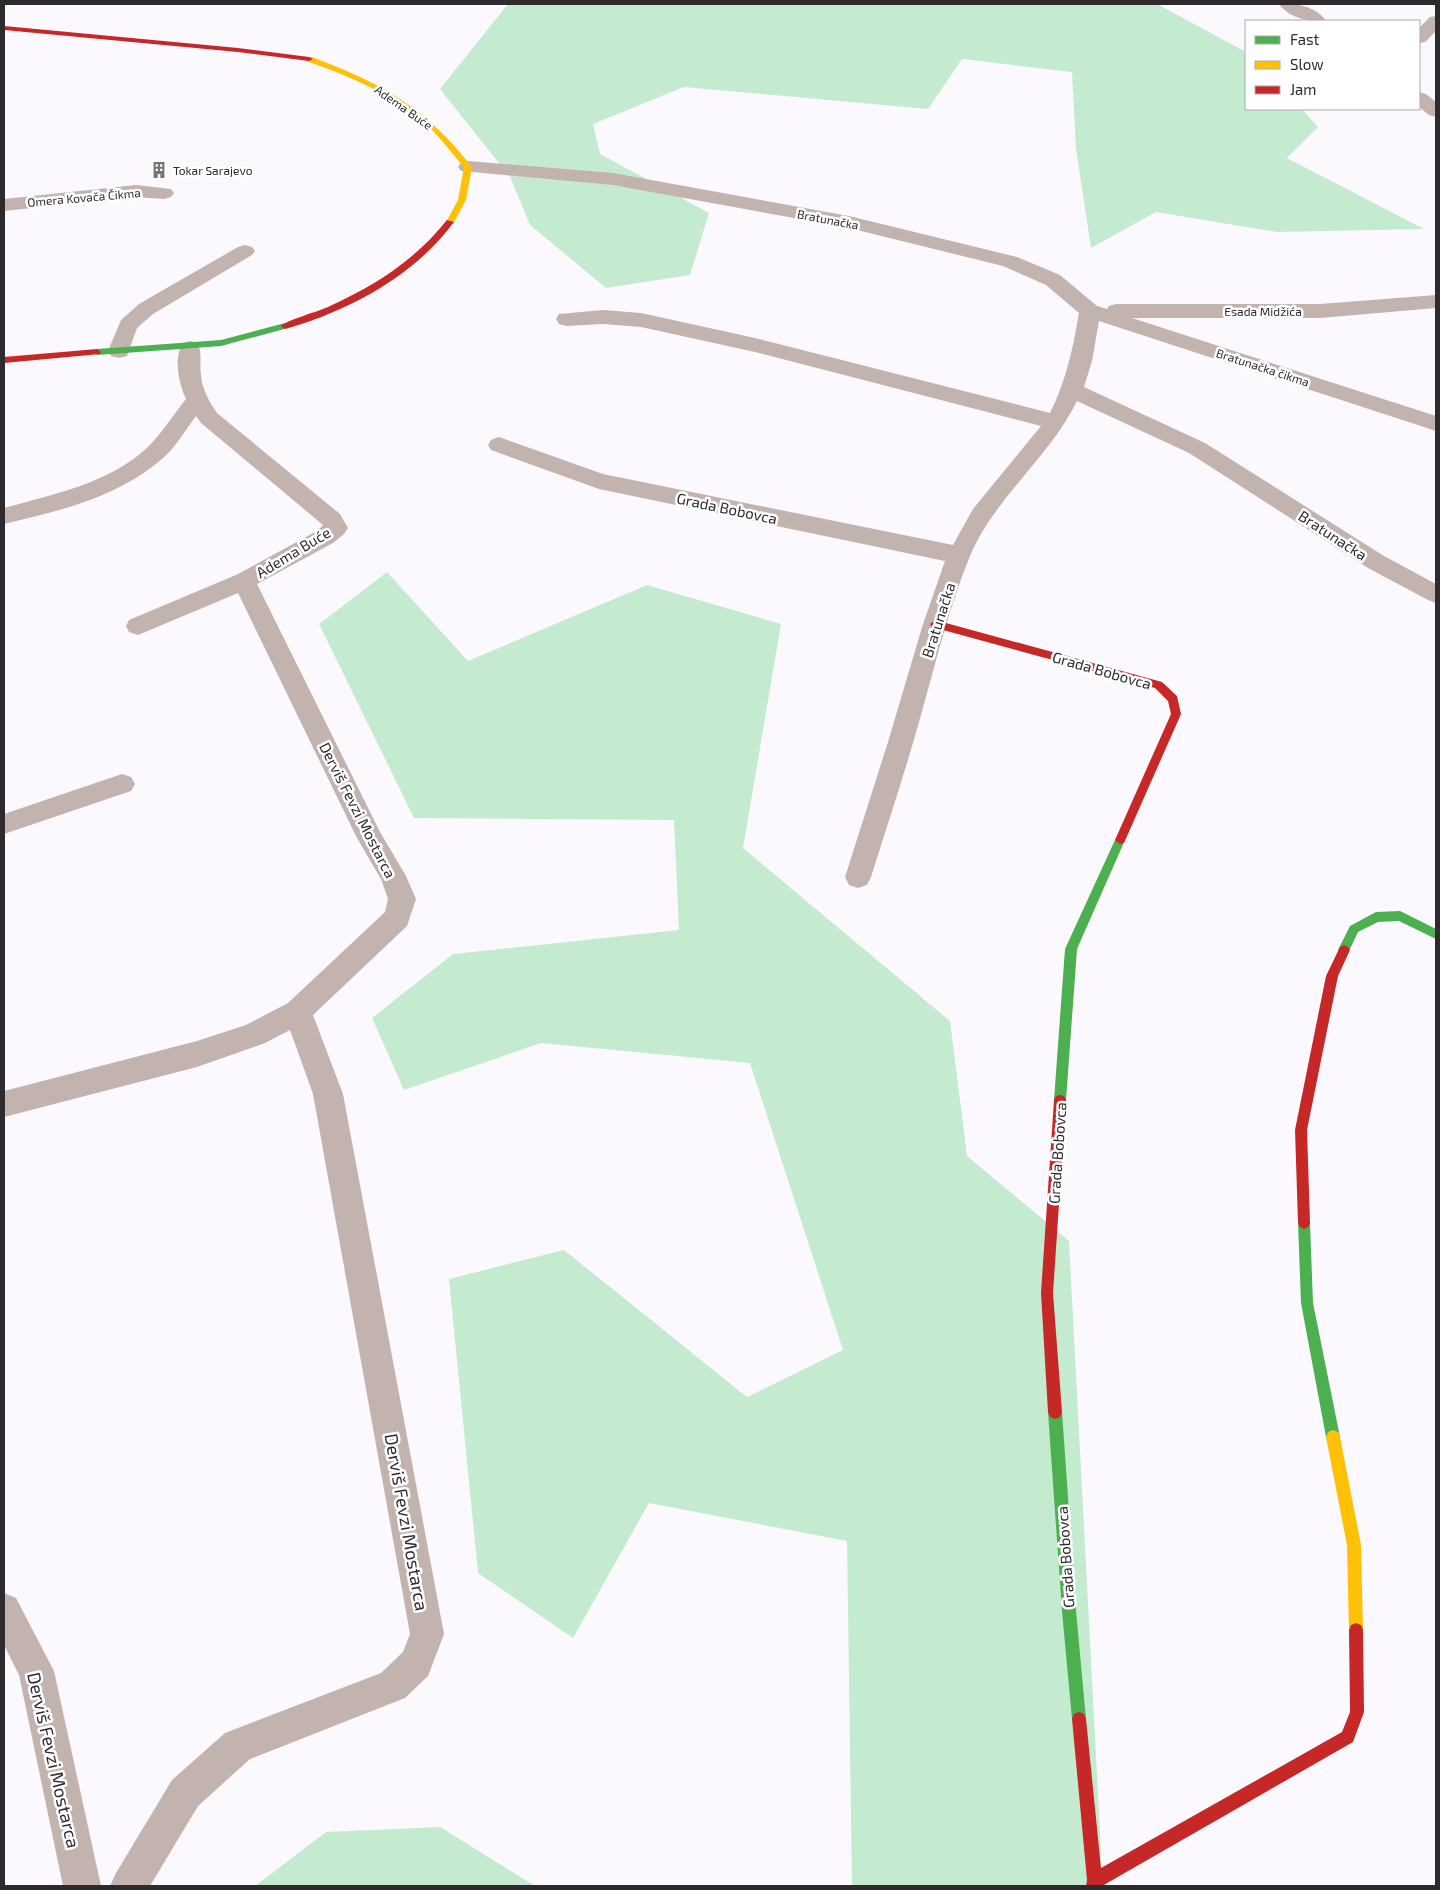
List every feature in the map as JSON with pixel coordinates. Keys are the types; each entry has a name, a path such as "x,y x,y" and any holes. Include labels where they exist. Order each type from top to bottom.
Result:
{"street":[{"path":"1288,4 1316,20"},
{"path":"1420,37 1436,21"},
{"name":"Adema Buće","path":"4,28 238,50 309,59 364,80 399,101 432,126 468,167"},
{"path":"4,360 119,351 190,348 238,340 268,332 334,308 393,275 432,246 458,211 467,186 468,167"},
{"name":"Bratunačka","path":"468,167 613,179 849,222 1010,261 1053,280 1090,311 1081,361 1072,390 1056,422 982,515 959,555 935,624 902,742 858,877"},
{"name":"Omera Kovača Čikma","path":"4,205 136,191 164,194"},
{"path":"119,351 128,325 146,309 244,252"},
{"name":"Esada Midžića","path":"1090,311 1320,311 1436,301"},
{"name":"Bratunačka čikma","path":"1090,311 1436,424"},
{"path":"566,319 603,317 641,320 755,345 1056,422"},
{"name":"Adema Buće","path":"138,626 244,581 325,537 336,528 332,520 209,418 196,401 188,368 190,348"},
{"name":"Bratunačka","path":"1072,390 1197,448 1376,562 1436,594"},
{"path":"4,516 88,493 128,473 156,452 196,401"},
{"name":"Grada Bobovca","path":"499,445 599,481 959,555"},
{"name":"Derviš Fevzi Mostarca","path":"4,1104 196,1054 255,1034 298,1012 397,918 402,899 394,876 370,838 244,581"},
{"name":"Grada Bobovca","path":"935,624 1158,685 1173,699 1176,714 1071,949 1047,1293 1069,1611 1095,1883 1348,1737 1351,1729 1357,1712 1354,1545 1307,1303 1301,1130 1332,976 1354,929 1376,917 1400,916 1436,934"},
{"path":"4,824 122,784"},
{"name":"Derviš Fevzi Mostarca","path":"130,1886 185,1793 238,1746 393,1686 416,1664 427,1634 328,1094 298,1012"},
{"name":"Derviš Fevzi Mostarca","path":"4,1610 36,1671 82,1886"}],"green space":[{"path":"508,4 1157,4 1245,51 1245,110 1303,110 1318,127 1287,158 1424,229 1277,232 1156,212 1091,248 1076,149 1072,72 962,59 928,109 684,87 593,124 600,154 709,213 690,275 606,288 530,225 510,177 440,89"},
{"path":"387,572 468,661 647,585 781,624 743,848 950,1021 967,1156 1069,1241 1101,1851 1098,1886 852,1886 847,1541 649,1503 573,1638 478,1573 449,1279 564,1250 747,1397 843,1350 750,1063 541,1043 404,1090 372,1018 453,954 679,930 674,820 414,818 319,624"},
{"path":"440,1827 535,1886 255,1886 326,1832"}],"traffic: fast":[{"path":"97,352 221,343 285,326"},
{"path":"1060,1100 1071,949 1120,840"},
{"path":"1344,950 1354,929 1376,917 1400,916 1436,934"},
{"path":"1304,1223 1307,1303 1333,1437"},
{"path":"1055,1412 1069,1611 1079,1719"}],"traffic: slow":[{"path":"309,59 374,86 390,95 419,115 442,136 468,167 462,200 450,222"},
{"path":"1333,1437 1354,1545 1356,1630"}],"traffic: jam":[{"path":"4,28 238,50 309,59"},
{"path":"285,326 331,309 398,273 435,241 450,222"},
{"path":"4,360 97,352"},
{"path":"935,624 1158,685 1173,699 1176,714 1120,840"},
{"path":"1304,1223 1301,1130 1332,976 1344,950"},
{"path":"1055,1412 1047,1293 1060,1100"},
{"path":"1095,1880 1348,1737 1357,1712 1356,1630"},
{"path":"1079,1719 1095,1880 1094,1886"}],"place":[{"name":"Tokar Sarajevo","path":"159,170"}]}
